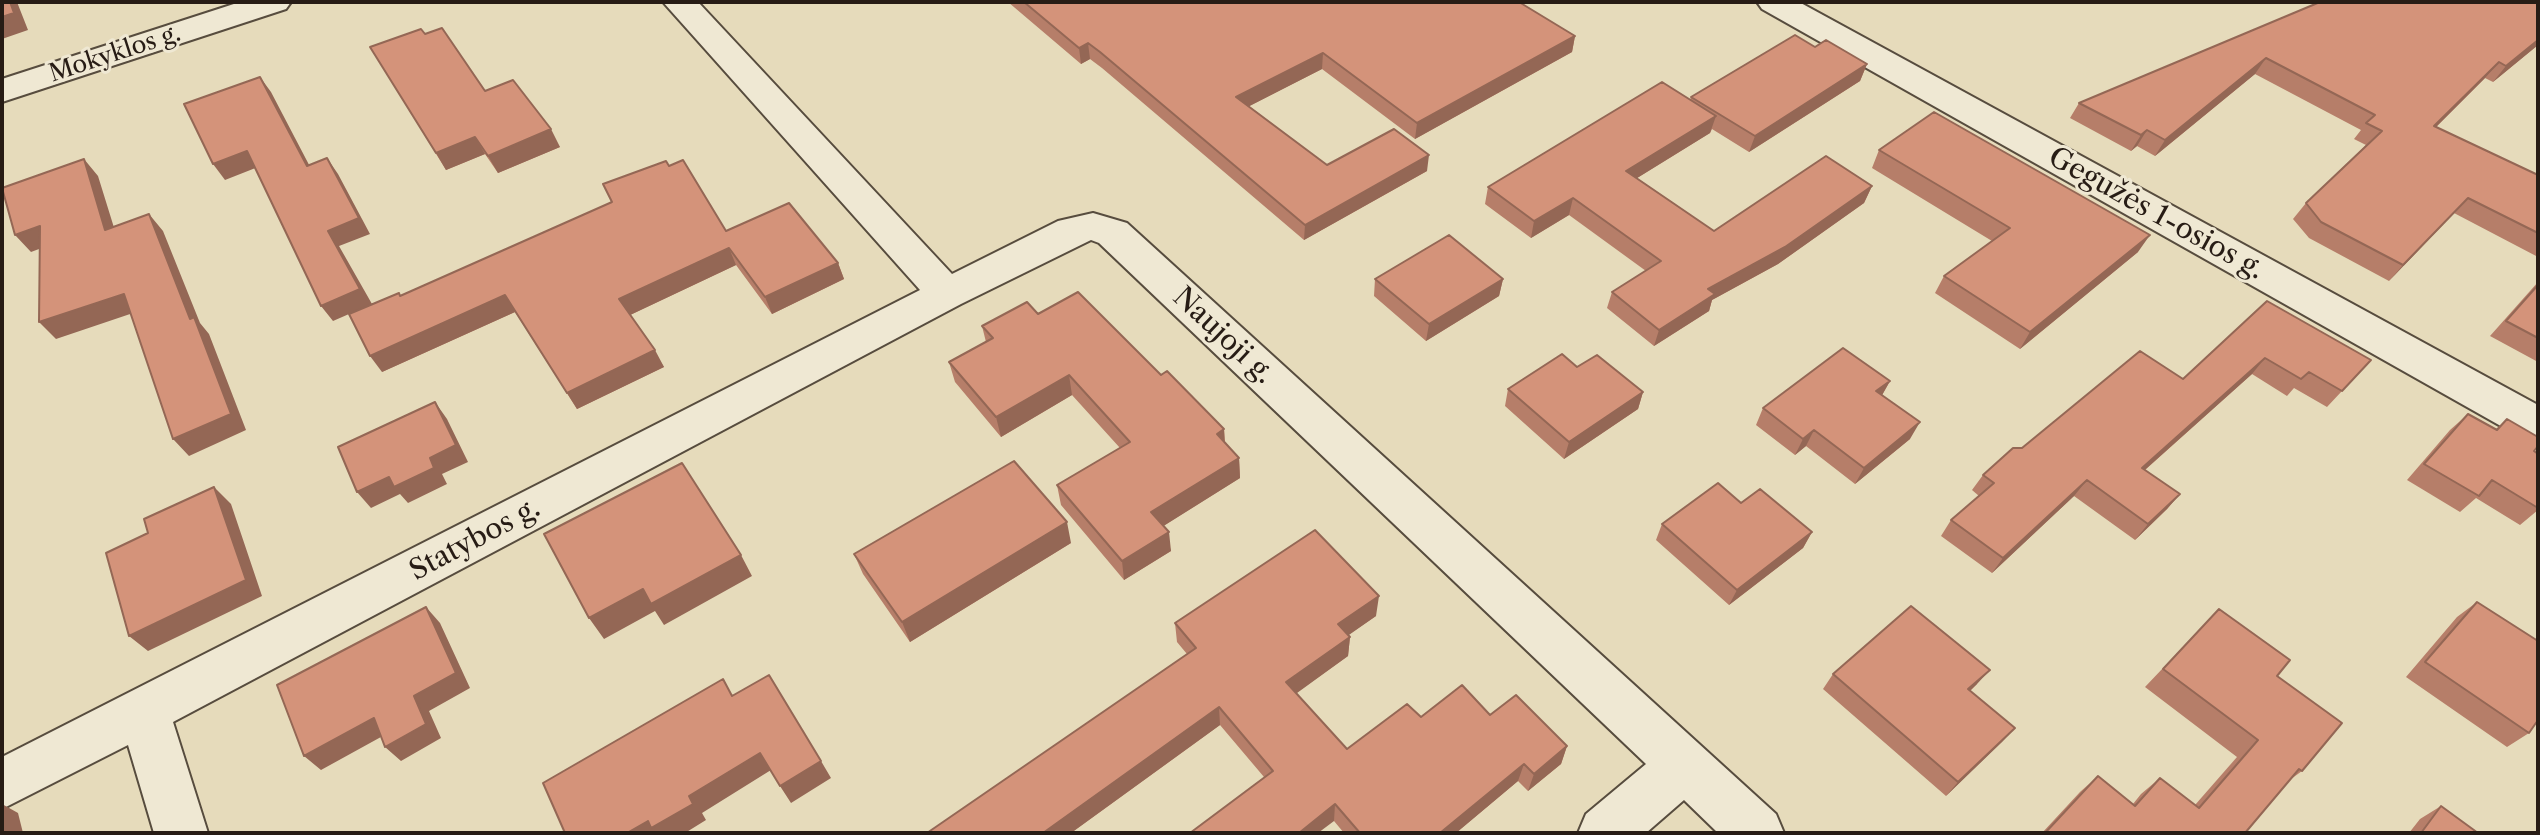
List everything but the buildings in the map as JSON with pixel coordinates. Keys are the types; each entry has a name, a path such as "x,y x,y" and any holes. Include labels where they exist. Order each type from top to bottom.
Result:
{"street":[{"name":"Mokyklos g.","path":"2,91 274,2"},
{"path":"680,2 947,294"},
{"name":"Gegužės 1-osios g.","path":"1774,2 2538,426"},
{"name":"Naujoji g.","path":"947,294 1072,231 1093,226 1113,233 1757,833"},
{"name":"Statybos g.","path":"2,784 947,294"},
{"path":"144,713 181,833"},
{"path":"1605,833 1684,766"}]}
